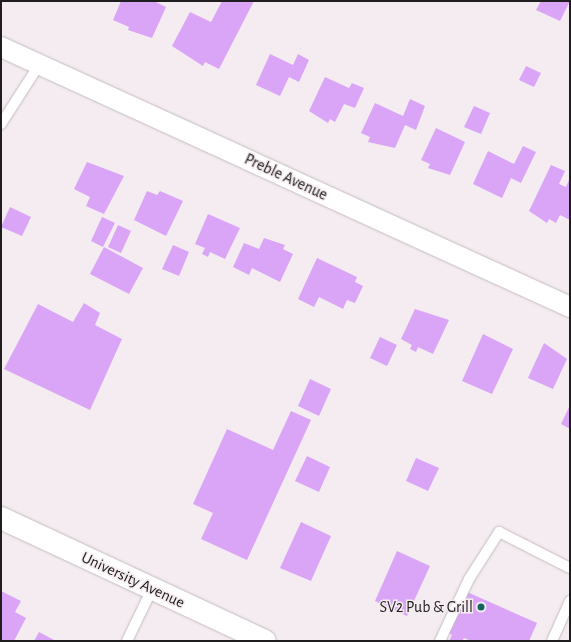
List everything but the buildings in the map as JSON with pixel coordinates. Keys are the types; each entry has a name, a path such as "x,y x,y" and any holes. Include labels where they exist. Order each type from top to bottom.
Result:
{"main road":[{"name":"University Avenue","path":"1,518 265,641"}],"street":[{"name":"Preble Avenue","path":"1,47 570,307"}],"lane":[{"path":"1,124 39,65"},
{"path":"440,641 469,579 499,532 570,568"},
{"path":"127,641 152,589"},
{"path":"552,641 570,601"}],"place":[{"name":"SV2 Pub & Grill","path":"481,607"}]}
